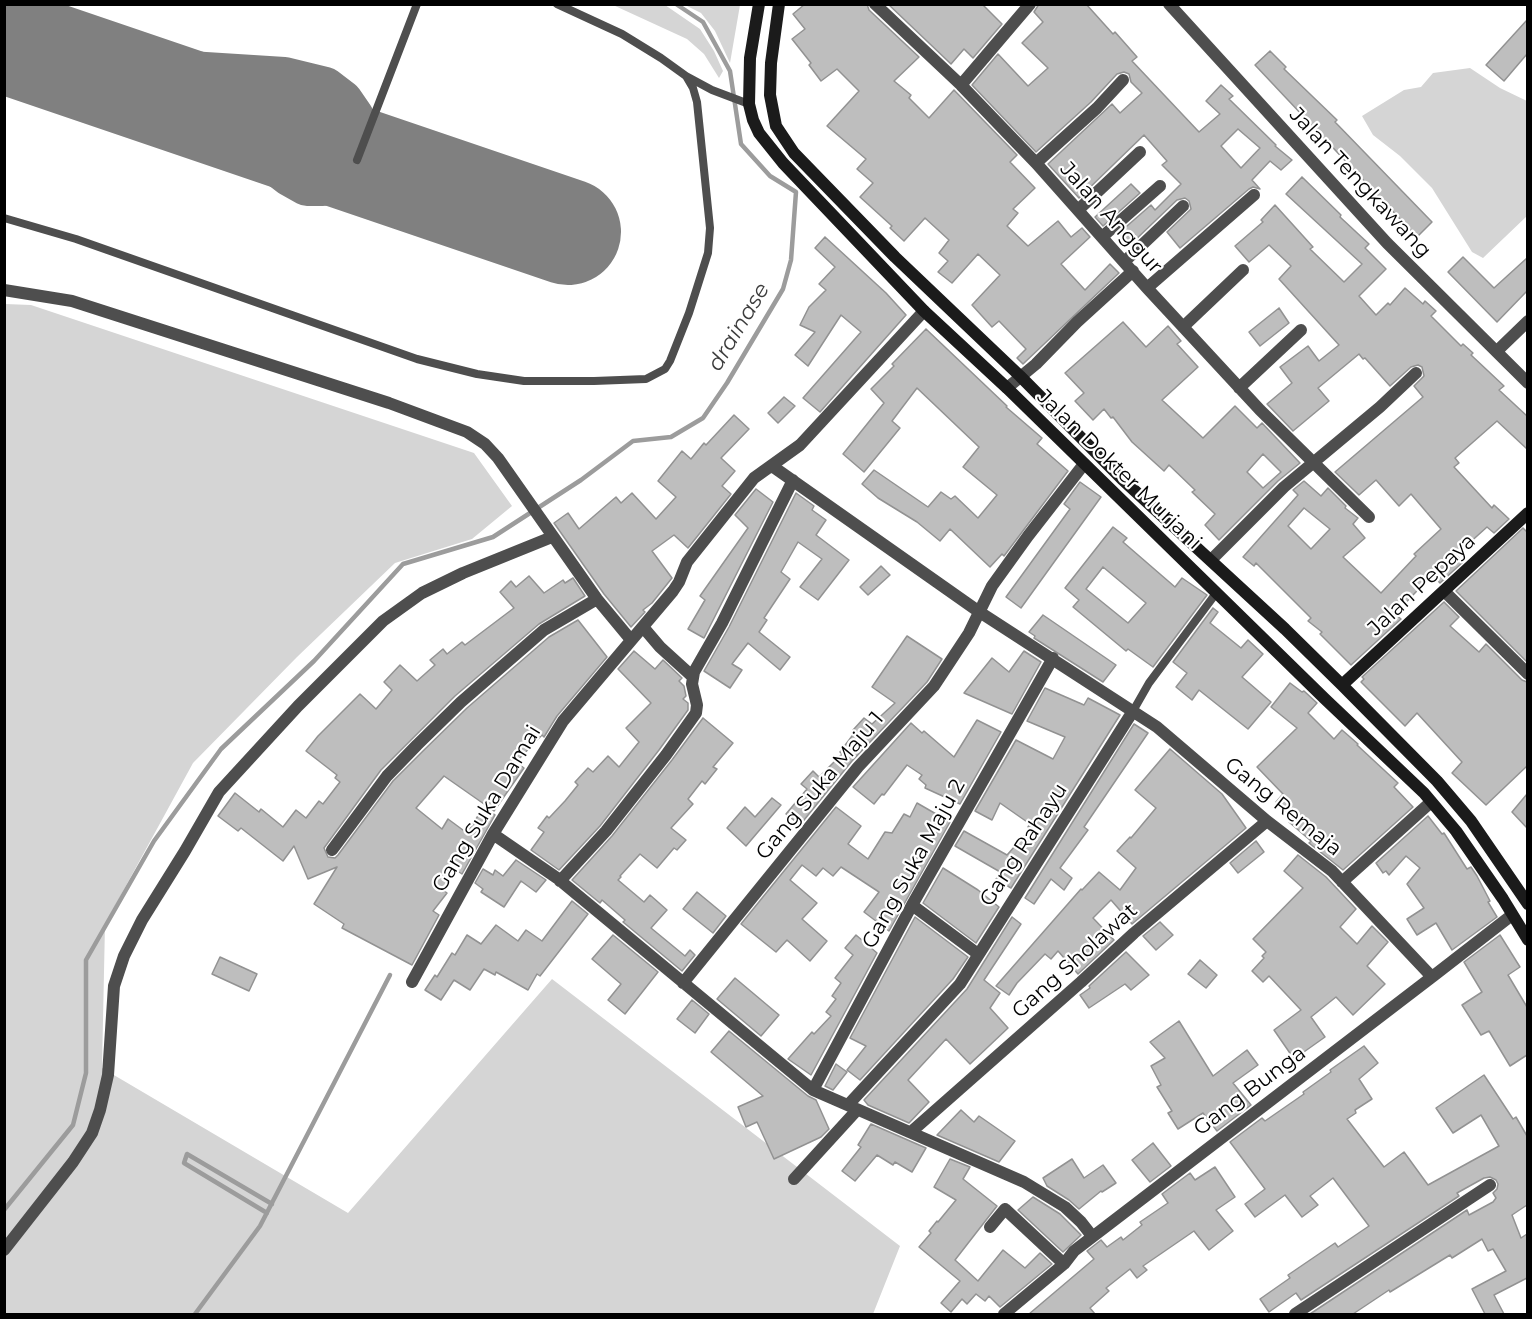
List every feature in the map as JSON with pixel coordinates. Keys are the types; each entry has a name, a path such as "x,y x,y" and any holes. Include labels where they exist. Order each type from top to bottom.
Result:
{"main road":[{"name":"Jalan Dokter Murjani","path":"759,4 750,58 749,104 759,133 783,163 924,310 1007,388 1431,802 1456,831 1527,940"},
{"name":"Jalan Dokter Murjani","path":"778,4 771,63 770,95 776,126 795,153 975,336 1020,376 1140,495 1342,685 1437,781 1471,821 1527,904"},
{"path":"783,163 795,153"},
{"path":"854,238 865,226"},
{"path":"1128,506 1140,495"},
{"name":"Jalan Pepaya","path":"1342,685 1527,513"}],"street":[{"name":"Jalan Anggur","path":"875,4 961,84 1036,163 1239,388 1369,517"},
{"path":"961,84 1030,4"},
{"name":"Jalan Tengkawang","path":"1169,4 1387,243 1527,383"},
{"path":"1036,163 1097,108 1123,80"},
{"path":"1078,210 1140,152"},
{"path":"1102,237 1160,186"},
{"path":"1147,288 1254,195"},
{"path":"1007,388 1036,364 1077,322 1183,206"},
{"path":"1183,327 1243,270"},
{"path":"4,290 72,301 389,403 467,432 485,444 498,458 597,599 631,640 673,591 687,562 735,499 754,478 800,445 924,310"},
{"path":"1497,351 1527,321"},
{"path":"1239,388 1301,330"},
{"path":"1211,560 1284,487 1380,407 1416,373"},
{"name":"Gang Suka Maju 1","path":"683,983 858,767 934,686 958,652 992,586 1084,464"},
{"name":"Gang Remaja","path":"772,466 978,611 1157,727 1267,821 1332,871 1342,882 1431,802"},
{"path":"560,881 606,831 696,713 698,705 692,684 693,677 793,480"},
{"path":"4,1250 73,1162 92,1133 108,1075 114,986 124,956 142,920 219,792 277,728 383,621 432,588 552,537"},
{"path":"1444,591 1527,674"},
{"path":"332,850 387,776 461,702 544,630 597,599"},
{"path":"643,627 660,647 693,677"},
{"name":"Gang Suka Damai","path":"412,982 494,834 563,721 631,640"},
{"name":"Gang Suka Maju 2","path":"813,1090 912,906 1053,658"},
{"name":"Gang Rahayu","path":"795,1179 852,1108 960,984 1133,711"},
{"name":"Gang Sholawat","path":"911,1132 1134,933 1267,821"},
{"path":"494,834 560,881 813,1090 1024,1182 1065,1207 1092,1236"},
{"path":"1342,882 1432,977"},
{"path":"912,906 978,954"},
{"name":"Gang Bunga","path":"1004,1314 1064,1264 1074,1251 1092,1236 1512,915"},
{"path":"1295,1314 1490,1185"},
{"path":"990,1227 1005,1209 1064,1264"}],"lane":[{"path":"357,160 417,4"},
{"path":"557,4 622,34 686,76 749,104"},
{"path":"4,219 76,238 417,359 477,374 524,381 646,378 665,369 670,362 689,313 708,253 710,228 697,102 686,76"},
{"name":"Gang Rahayu","path":"1133,711 1149,683 1217,592"}],"shaded area":[{"path":"613,5 665,5 700,29 723,71 719,78 704,54 687,39"},
{"path":"685,5 740,5 730,63 715,31 701,13"},
{"path":"1470,68 1500,88 1527,101 1527,216 1483,258 1472,252 1432,188 1400,156 1373,135 1362,116 1404,90 1421,87 1433,73"},
{"path":"5,304 31,305 474,453 512,506 472,539 395,563 297,657 193,763 105,924 102,1068 348,1213 552,979 900,1246 873,1314 5,1314"}],"building":[{"path":"805,4 867,4 869,10 919,57 894,81 911,95 909,98 929,118 954,90 1017,155 1010,162 1035,188 1013,209 1018,213 1007,226 1028,246 1058,221 1071,237 1082,228 1090,237 1061,264 1085,290 1110,264 1119,273 1023,364 1017,358 1026,349 999,321 992,327 972,305 1000,275 978,254 952,283 938,272 948,261 939,253 949,240 925,218 904,241 890,228 892,226 860,197 873,183 857,169 866,159 827,126 859,91 837,69 821,81 809,65 811,63 792,39 805,29 793,14"},
{"path":"888,4 982,4 1002,24 973,58 964,49 951,64"},
{"path":"1039,4 1086,4 1137,57 1132,61 1199,132 1220,114 1206,101 1221,85 1233,96 1229,99 1292,160 1281,170 1270,161 1252,180 1260,189 1253,187 1249,189 1180,248 1167,232 1191,209 1189,201 1185,198 1177,200 1129,246 1119,233 1151,205 1155,210 1181,184 1162,165 1167,161 1144,135 1079,198 1048,164 1112,104 1120,113 1142,93 1131,82 1129,74 1124,72 1117,74 1091,102 1036,152 972,85 998,54 1028,86 1048,68 1022,43 1043,22 1034,12","holes":["1238,129 1260,148 1241,168 1221,146"]},
{"path":"1527,20 1527,54 1504,81 1486,65"},
{"path":"1270,51 1286,67 1284,69 1337,120 1335,122 1432,222 1417,237 1255,65"},
{"path":"1302,177 1369,244 1365,248 1386,269 1359,296 1376,315 1388,303 1390,305 1405,288 1423,304 1425,301 1436,311 1431,316 1461,346 1463,344 1473,353 1471,355 1504,386 1499,390 1527,416 1527,449 1497,421 1455,458 1459,463 1454,467 1492,508 1494,505 1509,519 1494,533 1487,527 1456,555 1463,562 1440,583 1432,575 1395,614 1401,619 1351,665 1320,634 1322,632 1308,621 1311,618 1256,563 1254,566 1243,557 1298,495 1293,490 1304,481 1321,496 1328,488 1346,506 1345,508 1358,518 1353,524 1365,538 1343,557 1381,593 1416,556 1414,554 1441,529 1411,494 1399,506 1376,480 1359,495 1335,472 1423,397 1414,386 1424,376 1422,367 1418,365 1411,367 1390,386 1359,354 1318,388 1329,401 1293,431 1267,404 1292,383 1280,367 1308,346 1319,361 1339,345 1279,279 1291,266 1269,245 1249,262 1235,246 1263,222 1261,220 1275,205 1313,247 1310,249 1344,282 1362,264 1286,194","holes":["1304,508 1330,529 1311,549 1288,526"]},
{"path":"1131,184 1140,193 1103,226 1095,217"},
{"path":"825,237 886,293 906,315 820,412 803,398 861,332 841,315 808,366 795,355 815,332 800,325 809,307 826,290 819,284 835,267 815,248"},
{"path":"1463,257 1494,288 1527,258 1527,291 1497,322 1448,272"},
{"path":"1279,308 1289,323 1260,346 1249,332"},
{"path":"1123,322 1146,347 1168,326 1181,341 1177,344 1198,367 1162,400 1203,438 1235,406 1257,428 1262,423 1300,463 1278,481 1219,540 1205,525 1215,514 1192,492 1195,490 1169,465 1164,471 1132,442 1104,409 1093,420 1075,401 1084,393 1065,373","holes":["1263,454 1281,472 1263,488 1247,472"]},
{"path":"926,329 1006,407 1042,438 1037,444 1068,471 1004,556 1002,554 990,567 950,529 940,541 917,522 878,498 862,484 874,470 928,507 941,492 951,499 955,496 978,518 997,495 963,467 979,447 917,388 892,421 900,428 864,472 843,454 884,403 871,389"},
{"path":"784,397 795,406 778,423 768,413"},
{"path":"734,415 749,429 721,458 735,471 722,486 731,494 688,548 674,535 652,551 672,578 631,627 604,594 554,523 568,513 579,529 616,497 621,503 632,493 656,519 676,497 658,481 682,451 691,459 704,443 706,445"},
{"path":"1080,482 1101,497 1021,608 1006,597 1070,509 1064,504"},
{"path":"756,489 773,502 704,638 688,629 705,600 700,596 748,528 735,515"},
{"path":"796,493 814,506 812,510 826,520 816,535 849,560 818,600 800,587 822,559 798,542 781,572 790,579 764,618 767,620 759,632 790,657 780,670 748,643 732,664 742,670 730,688 704,671 729,627"},
{"path":"1113,527 1127,538 1123,542 1175,587 1182,578 1207,595 1153,667 1128,649 1126,651 1073,607 1079,600 1065,588","holes":["1103,567 1146,603 1128,623 1086,589"]},
{"path":"1523,528 1527,532 1527,662 1456,591"},
{"path":"881,566 890,575 868,595 860,587"},
{"path":"529,576 544,593 563,580 565,583 573,578 585,596 539,624 455,696 381,770 324,848 328,857 335,858 393,781 423,751 467,708 549,637 578,620 607,657 557,716 544,737 542,735 516,762 524,768 494,811 444,776 416,808 442,829 448,819 467,833 483,808 495,815 462,874 456,870 443,890 447,893 433,911 439,915 412,965 342,928 344,924 314,904 337,867 308,879 294,846 283,861 241,828 238,831 218,816 235,793 259,812 261,809 283,827 296,810 306,818 319,801 323,804 340,782 335,778 337,775 306,751 318,736 360,694 376,709 392,690 384,682 400,665 417,681 435,665 430,660 443,649 447,654 462,642 465,645 514,608 500,592 511,581 516,587"},
{"path":"1444,602 1459,617 1450,626 1479,652 1486,644 1522,680 1527,682 1527,766 1486,805 1452,773 1462,762 1417,713 1405,726 1361,682 1364,679 1362,677"},
{"path":"1213,608 1218,612 1210,623 1241,648 1248,640 1263,654 1242,677 1271,702 1248,729 1199,690 1192,700 1176,687 1187,673 1173,662"},
{"path":"1043,615 1116,665 1103,682 1034,638 1035,636 1029,632"},
{"path":"907,636 942,659 927,682 852,761 800,825 786,814 807,789 801,784 813,771 819,777 842,754 840,752 855,732 853,730 864,718 872,724 895,703 872,687"},
{"path":"634,651 655,669 663,660 682,678 679,681 684,686 686,696 683,699 688,703 688,710 600,826 559,870 531,850 544,832 538,828 547,816 549,818 565,801 578,785 575,782 588,768 593,772 608,756 619,767 639,742 626,728 651,703 618,669"},
{"path":"1024,651 1041,662 1012,714 964,693 992,658 1009,672"},
{"path":"1290,683 1302,692 1304,691 1317,703 1308,713 1334,739 1342,730 1358,744 1398,783 1394,787 1413,807 1343,870 1309,843 1311,841 1289,822 1293,818 1276,802 1283,794 1257,767 1297,728 1271,707"},
{"path":"1045,688 1084,705 1088,698 1120,715 1011,888 996,879 1002,873 955,846 964,831 1007,855 1031,828 1028,827 1030,824 1000,803 992,820 975,811 1016,740 1053,759 1065,737 1027,721"},
{"path":"703,718 733,743 713,767 717,769 705,784 702,781 688,799 693,804 671,828 686,840 677,850 674,848 657,868 640,854 618,880 644,902 650,895 667,910 651,928 685,956 690,950 695,955 682,971 623,922 625,920 602,900 600,903 572,880 612,836"},
{"path":"977,720 1001,732 960,804 925,788 926,785 919,779 922,775 907,765 884,795 882,794 874,804 853,787 911,723 954,757"},
{"path":"1134,724 1148,733 1084,827 1088,830 1060,868 1072,878 1064,890 1051,879 1034,904 1025,898"},
{"path":"1170,749 1222,794 1246,828 1132,924 1111,900 1093,918 1114,940 1078,974 1058,951 1051,959 1045,954 1017,983 1009,995 996,986 1081,889 1099,872 1120,890 1136,868 1117,851 1156,808 1135,790"},
{"path":"1527,794 1527,828 1512,812"},
{"path":"772,798 781,805 746,846 727,828 745,807 755,817"},
{"path":"917,803 950,822 889,931 864,912 879,892 841,867 833,876 823,868 816,876 802,865 790,880 817,903 802,919 827,941 810,961 787,940 776,952 741,924 836,807 861,826 848,844 868,859 885,832 892,833 904,814 910,817"},
{"path":"1428,816 1442,834 1444,833 1467,869 1471,867 1497,917 1452,950 1436,923 1417,935 1407,919 1424,908 1407,884 1420,868 1406,856 1389,875 1386,871 1383,873 1376,863"},
{"path":"1256,841 1264,852 1238,873 1230,863"},
{"path":"1298,855 1326,877 1356,909 1340,927 1357,944 1372,926 1388,942 1367,966 1385,984 1353,1015 1336,997 1311,1017 1325,1037 1294,1059 1274,1030 1301,1010 1269,976 1263,982 1252,971 1264,958 1262,956 1266,952 1253,939 1303,888 1284,871"},
{"path":"516,860 546,880 536,892 521,881 504,907 481,892 483,889 475,883 483,869 493,875 495,870 503,876"},
{"path":"943,868 978,890 999,907 976,943 923,903"},
{"path":"697,892 726,916 713,933 683,909"},
{"path":"572,901 588,914 540,976 537,974 528,990 496,972 495,975 484,969 470,990 454,980 441,1000 425,990 435,975 437,977 452,953 455,955 467,935 481,944 496,925 518,941 526,930 542,941"},
{"path":"915,917 968,957 953,979 860,1080 847,1070 866,1046 850,1038"},
{"path":"1012,917 1021,924 984,980 1000,993 990,1008 1008,1028 970,1064 946,1039 908,1080 929,1102 909,1123 868,1105 864,1100 967,989"},
{"path":"1160,922 1173,935 1156,950 1143,936"},
{"path":"613,935 658,972 625,1014 608,1000 621,984 592,959"},
{"path":"856,935 877,953 811,1075 788,1059 812,1032 814,1034 831,1016 826,1012 836,999 832,996 841,983 835,978 853,955 845,948"},
{"path":"1500,935 1520,967 1508,975 1527,1007 1527,1055 1510,1066 1489,1031 1481,1035 1462,1005 1482,992 1464,962"},
{"path":"1126,952 1149,975 1131,990 1125,984 1089,1008 1080,995"},
{"path":"220,957 257,974 249,991 212,974"},
{"path":"1200,960 1217,975 1206,988 1188,974"},
{"path":"735,978 779,1015 761,1036 717,999"},
{"path":"692,1000 709,1014 695,1033 677,1019"},
{"path":"1179,1021 1213,1076 1247,1050 1258,1065 1233,1083 1251,1105 1217,1131 1203,1113 1178,1129 1168,1113 1172,1111 1157,1087 1161,1085 1151,1066 1165,1058 1150,1042"},
{"path":"729,1031 808,1096 816,1100 829,1129 821,1137 774,1159 757,1122 746,1127 738,1107 763,1096 711,1052"},
{"path":"1364,1046 1378,1063 1359,1079 1372,1099 1355,1110 1356,1113 1347,1119 1384,1167 1404,1152 1428,1185 1499,1146 1481,1115 1453,1133 1436,1108 1484,1075 1513,1119 1516,1117 1527,1136 1527,1205 1512,1215 1521,1238 1527,1234 1527,1278 1494,1295 1504,1314 1485,1314 1472,1289 1506,1271 1493,1249 1488,1251 1482,1239 1452,1258 1450,1255 1390,1292 1389,1290 1353,1314 1310,1314 1467,1210 1469,1215 1493,1202 1496,1198 1493,1193 1498,1184 1490,1177 1457,1193 1459,1196 1301,1300 1296,1293 1269,1312 1260,1299 1290,1278 1288,1275 1335,1243 1338,1247 1369,1226 1333,1178 1310,1196 1318,1205 1302,1217 1285,1195 1255,1217 1245,1204 1265,1189 1230,1142 1262,1118 1265,1121 1304,1094 1303,1092 1331,1072 1330,1070"},
{"path":"836,1064 847,1072 833,1090 825,1086"},
{"path":"961,1110 974,1122 979,1116 1015,1141 999,1162 937,1135"},
{"path":"871,1124 926,1148 912,1172 895,1162 893,1165 877,1155 855,1181 842,1171 861,1147 858,1145"},
{"path":"1153,1143 1171,1166 1150,1182 1132,1160"},
{"path":"950,1159 970,1167 963,1179 997,1206 955,1260 978,1281 1003,1250 1025,1268 1040,1253 1052,1264 1000,1307 989,1296 985,1301 976,1294 967,1304 962,1299 951,1312 941,1303 960,1281 919,1247 931,1233 929,1231 956,1200 934,1187"},
{"path":"1072,1159 1084,1178 1103,1165 1116,1183 1101,1191 1079,1209 1047,1186 1043,1178"},
{"path":"1215,1167 1235,1197 1216,1210 1233,1231 1209,1250 1194,1231 1143,1266 1147,1270 1137,1278 1130,1269 1106,1288 1109,1291 1090,1308 1095,1314 1029,1314 1094,1259 1087,1251 1101,1240 1107,1247 1121,1237 1123,1240 1142,1225 1140,1222 1168,1203 1162,1194 1190,1173 1195,1180"},
{"path":"1033,1197 1060,1214 1081,1235 1063,1252 1018,1210"}],"waterway":[{"name":"drainase","path":"4,1210 73,1125 86,1073 86,960 154,841 221,749 314,661 403,564 493,537 581,480 633,441 671,437 703,418 727,383 783,289 791,260 796,192 770,176 741,144 730,71 703,22 676,4"},
{"path":"195,1314 260,1226 390,975"},
{"path":"267,1213 184,1163 187,1154 272,1204"}],"taxiway":[{"path":"79,65 284,78 325,88 342,101 353,117 354,144 350,158 337,178 323,185 307,185 278,166 270,150 265,129"}],"runway":[{"path":"4,40 568,232"}]}
